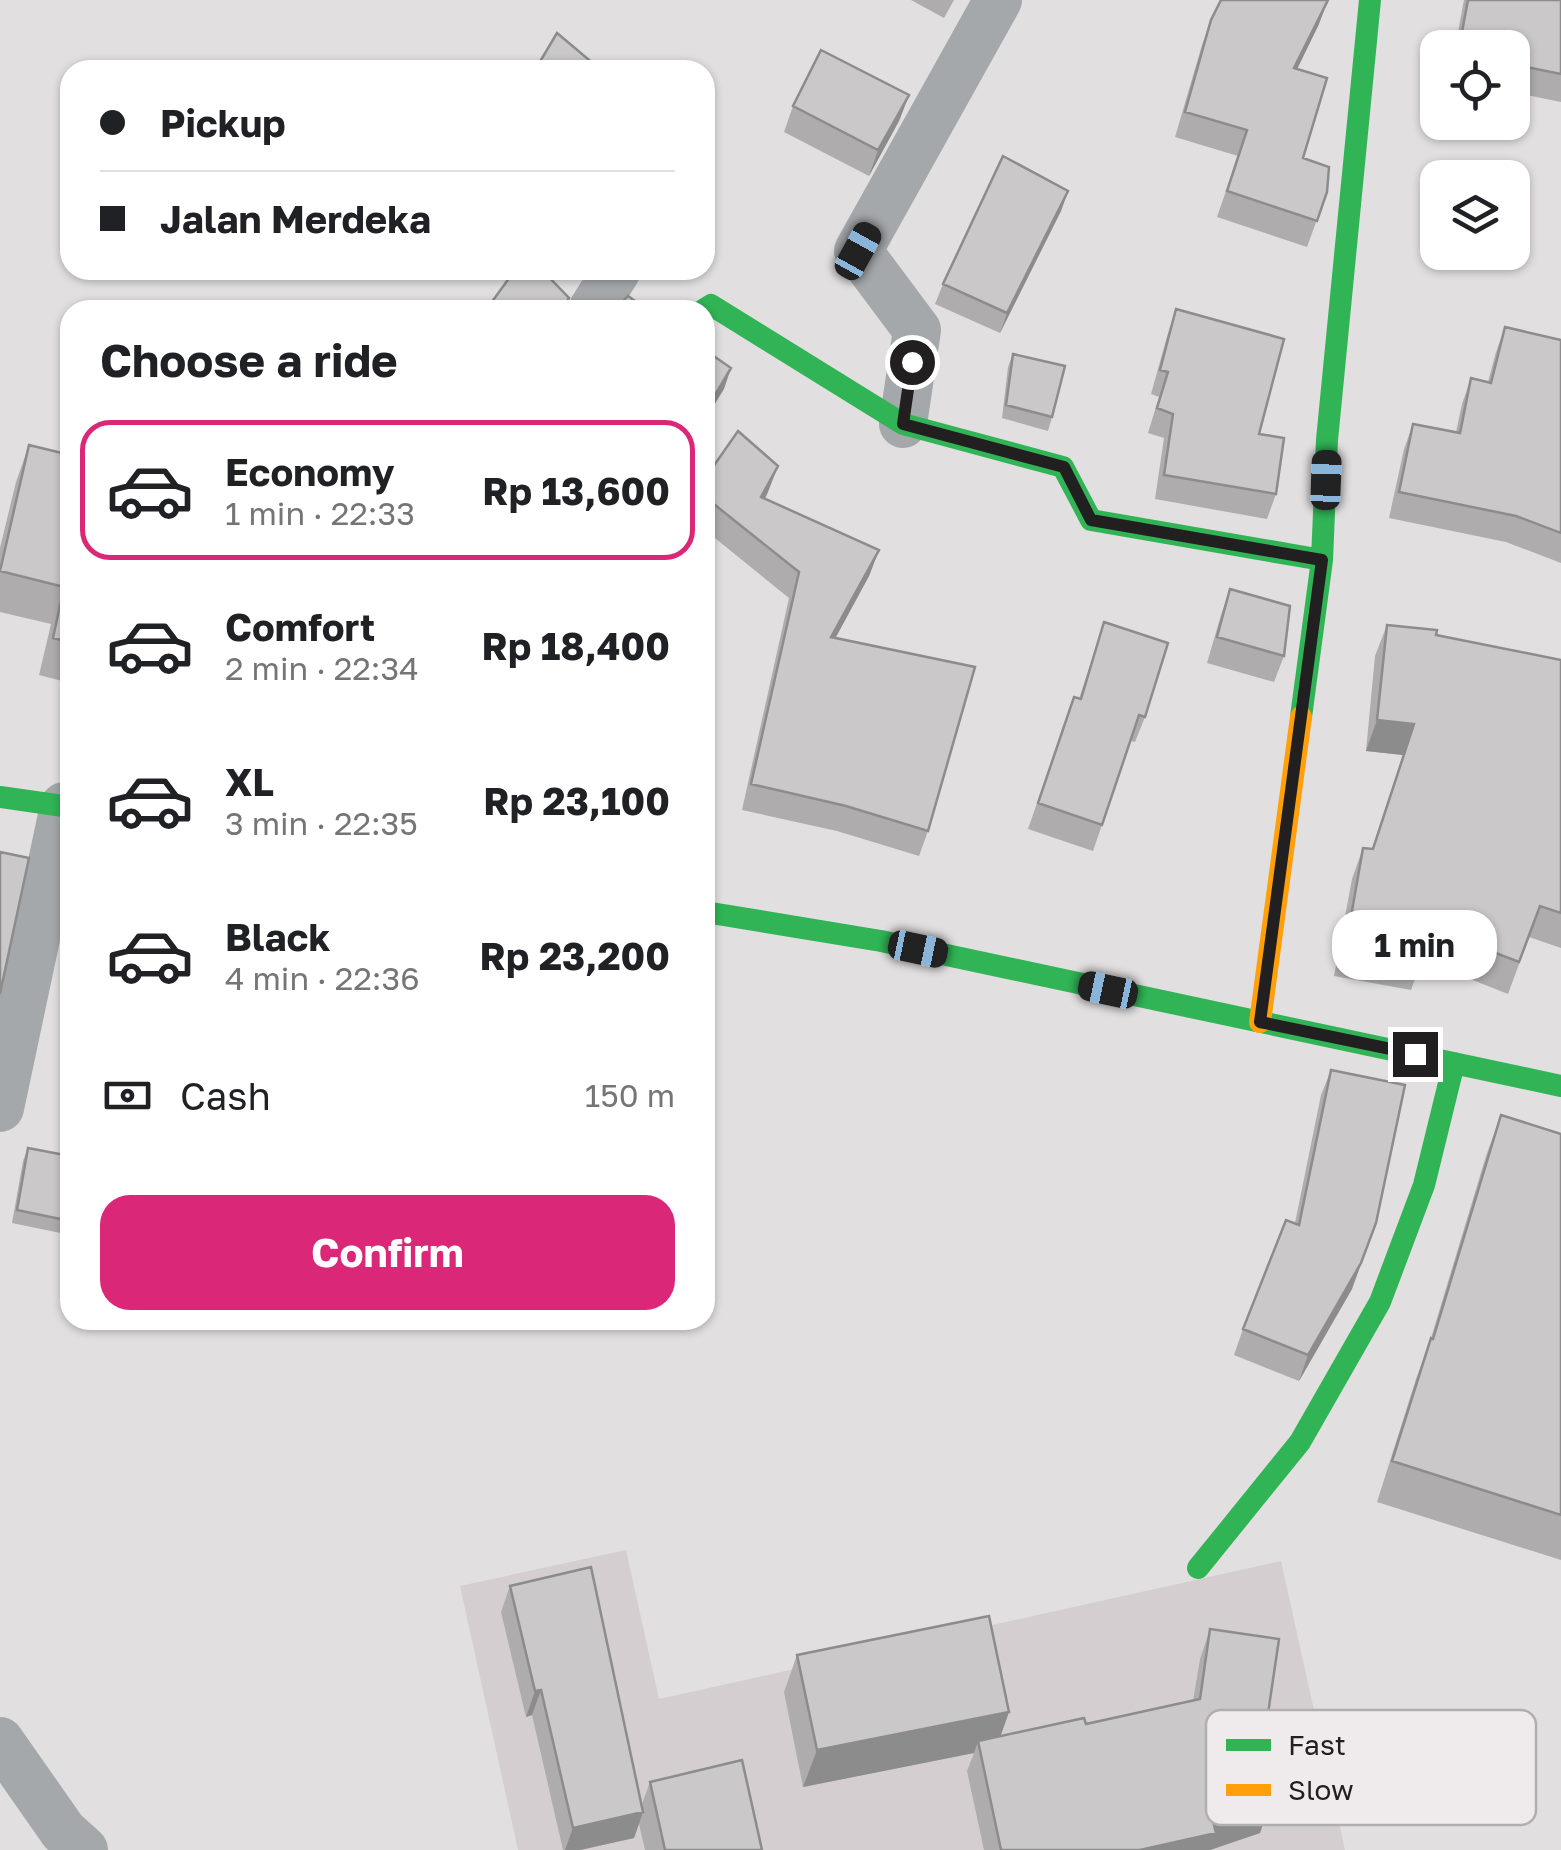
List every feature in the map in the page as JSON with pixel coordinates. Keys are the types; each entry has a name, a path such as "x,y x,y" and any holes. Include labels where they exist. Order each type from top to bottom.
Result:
{"street":[{"path":"903,424 916,330 858,251 998,0"},
{"path":"1260,1022 1322,560 1327,440 1370,0"},
{"path":"715,309 903,424 1064,467 1091,520 1322,560"},
{"path":"0,798 60,806"},
{"path":"0,1108 60,838"},
{"path":"715,914 881,941 1561,1086"},
{"path":"1198,1568 1300,1442 1380,1302 1424,1185 1454,1062"},
{"path":"0,1742 63,1831 84,1850"}],"shaded area":[{"path":"626,1550 659,1699 1281,1561 1314,1710 1206,1710 1206,1825 1339,1825 1345,1850 518,1850 460,1586"}],"building":[{"path":"1221,0 1328,0 1294,68 1327,78 1303,158 1329,167 1327,192 1317,221 1227,191 1247,130 1185,112 1211,20"},
{"path":"1468,0 1561,0 1561,74 1530,68 1530,30 1462,30"},
{"path":"557,33 589,60 541,60"},
{"path":"821,50 909,95 878,150 793,106"},
{"path":"1003,156 1068,191 1007,313 943,284"},
{"path":"508,280 552,280 569,298 568,300 493,300"},
{"path":"1176,309 1284,339 1259,434 1284,438 1276,494 1164,475 1173,414 1157,408 1168,372 1160,370"},
{"path":"1505,327 1561,340 1561,533 1516,516 1399,492 1413,424 1460,433 1471,378 1491,383"},
{"path":"1013,354 1065,366 1052,417 1006,405"},
{"path":"715,357 731,368 715,395"},
{"path":"738,431 778,466 761,497 879,550 831,637 975,667 928,831 846,806 751,784 799,572 715,505 715,464"},
{"path":"29,445 60,453 60,586 0,571"},
{"path":"1230,589 1290,606 1284,656 1217,637"},
{"path":"60,606 60,640 53,638"},
{"path":"1104,622 1168,643 1145,717 1139,715 1102,825 1038,803 1074,697 1081,699"},
{"path":"1387,625 1437,630 1436,635 1561,660 1561,913 1540,906 1519,962 1428,927 1422,959 1346,945 1363,848 1373,849 1414,724 1377,720"},
{"path":"0,852 29,858 0,994"},
{"path":"1331,1070 1405,1085 1376,1223 1361,1263 1308,1355 1243,1329 1286,1220 1299,1225"},
{"path":"1501,1115 1561,1134 1561,1515 1392,1461"},
{"path":"28,1148 60,1154 60,1219 17,1210"},
{"path":"591,1567 643,1812 573,1828 541,1690 535,1691 510,1586"},
{"path":"989,1616 1009,1712 817,1750 797,1655"},
{"path":"1210,1629 1279,1639 1269,1710 1206,1710 1206,1825 1214,1825 1216,1833 1140,1850 1001,1850 978,1741 1084,1718 1086,1724 1200,1699"},
{"path":"742,1760 762,1850 665,1850 650,1782"}],"traffic: fast":[{"path":"1301,717 1322,560 1327,440 1370,0"},
{"path":"715,307 903,424 1063,467 1091,520 1322,560"},
{"path":"0,797 60,806"},
{"path":"715,914 881,941 1561,1086"},
{"path":"1198,1568 1300,1442 1380,1302 1424,1185 1454,1063"}],"traffic: slow":[{"path":"1260,1022 1301,717"}],"route":[{"path":"912,362 903,424 1064,467 1091,520 1322,560 1260,1022 1415,1054"}]}
